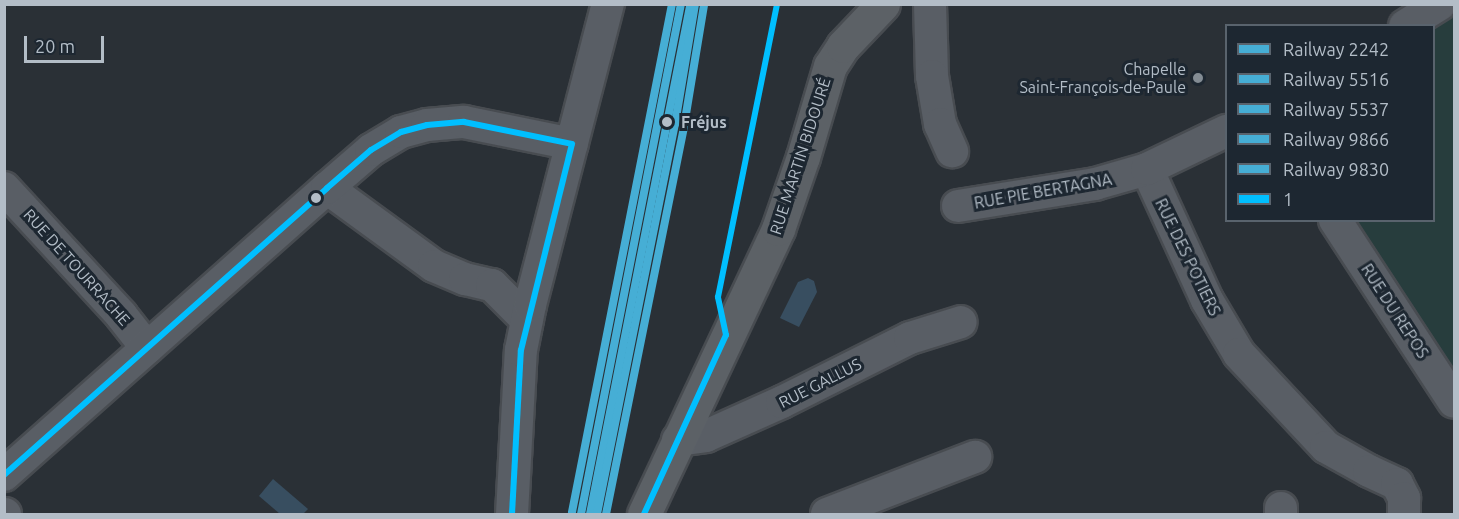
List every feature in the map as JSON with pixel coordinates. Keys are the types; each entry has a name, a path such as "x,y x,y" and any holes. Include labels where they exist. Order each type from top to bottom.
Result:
{"main road":[{"name":"RUE MARTIN BIDOURÉ","path":"644,514 778,229 803,157 830,66 843,46 883,4"}],"street":[{"path":"512,514 521,350 608,4"},
{"path":"930,4 932,76 940,124 952,151"},
{"path":"1408,24 1440,4"},
{"path":"4,475 327,188 371,150 401,132 427,125 464,122 572,144"},
{"name":"RUE PIE BERTAGNA","path":"958,206 1095,184 1147,168 1225,132"},
{"name":"RUE DES POTIERS","path":"1147,168 1207,300 1239,354 1326,447 1397,484 1404,498 1404,514"},
{"name":"RUE DE TOURRACHE","path":"4,188 121,315 147,348"},
{"path":"327,188 434,266 465,279 492,285 527,320"},
{"name":"RUE DU REPOS","path":"1336,222 1455,402"},
{"name":"RUE GALLUS","path":"678,440 706,436 782,402 910,338 961,322"},
{"path":"843,511 975,458"}],"green space":[{"path":"1454,10 1454,386 1349,222 1435,222 1435,24 1430,24"}],"water":[{"path":"808,278 814,281 817,292 799,327 780,318 798,282"},
{"path":"273,479 308,509 303,514 280,514 259,496"}],"rail line":[{"name":"9866","path":"572,512 672,4"},
{"name":"2242","path":"581,514 681,4"},
{"name":"5537","path":"597,514 675,124 695,4"},
{"name":"9830","path":"606,514 684,126 704,5"},
{"name":"5516","path":"590,514 690,6"}],"transit line":[{"name":"1","path":"726,335 718,297 777,4"},
{"name":"1","path":"4,475 327,188 371,150 401,132 427,125 464,122 572,144"},
{"name":"1","path":"512,514 521,350 572,144"},
{"name":"1","path":"644,514 726,335"}],"place":[{"name":"Chapelle Saint-François-de-Paule","path":"1198,78"},
{"name":"Fréjus","path":"667,122"}]}
